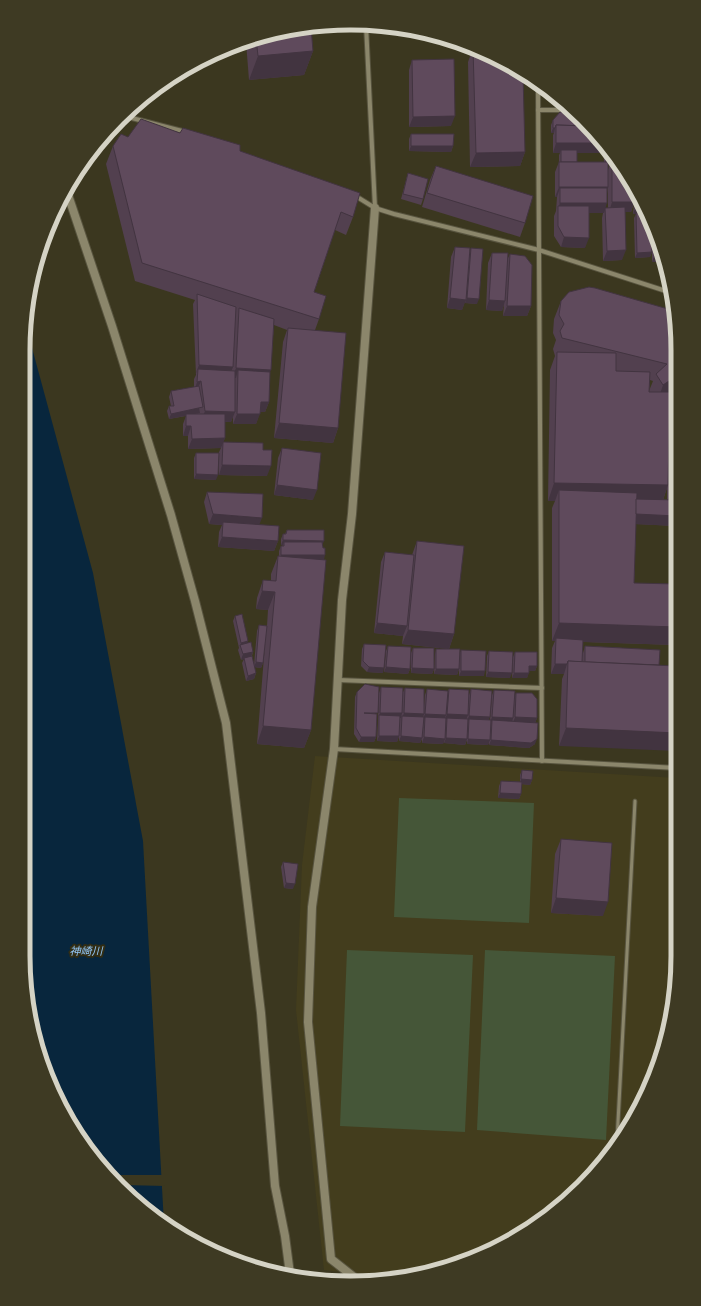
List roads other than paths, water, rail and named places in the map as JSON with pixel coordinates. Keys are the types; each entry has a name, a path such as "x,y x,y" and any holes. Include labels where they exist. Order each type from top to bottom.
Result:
{"street":[{"path":"352,1276 331,1259 308,1022 312,907 334,749 342,600 352,514 375,208 366,31"},
{"path":"538,90 542,761"},
{"path":"538,110 562,110"},
{"path":"131,118 192,134"},
{"path":"348,193 375,208 394,214 539,250 665,291"},
{"path":"69,198 112,326 171,515 196,602 226,723 261,1013 275,1186 285,1236 290,1270"},
{"path":"338,680 542,688"},
{"path":"334,749 671,768"}],"lane":[{"path":"617,1133 635,801"}],"water":[{"name":"神崎川","path":"30,342 93,573 143,841 164,1216 124,1182 96,1151 84,1134 54,1078 47,1059 36,1018 30,956"}]}
